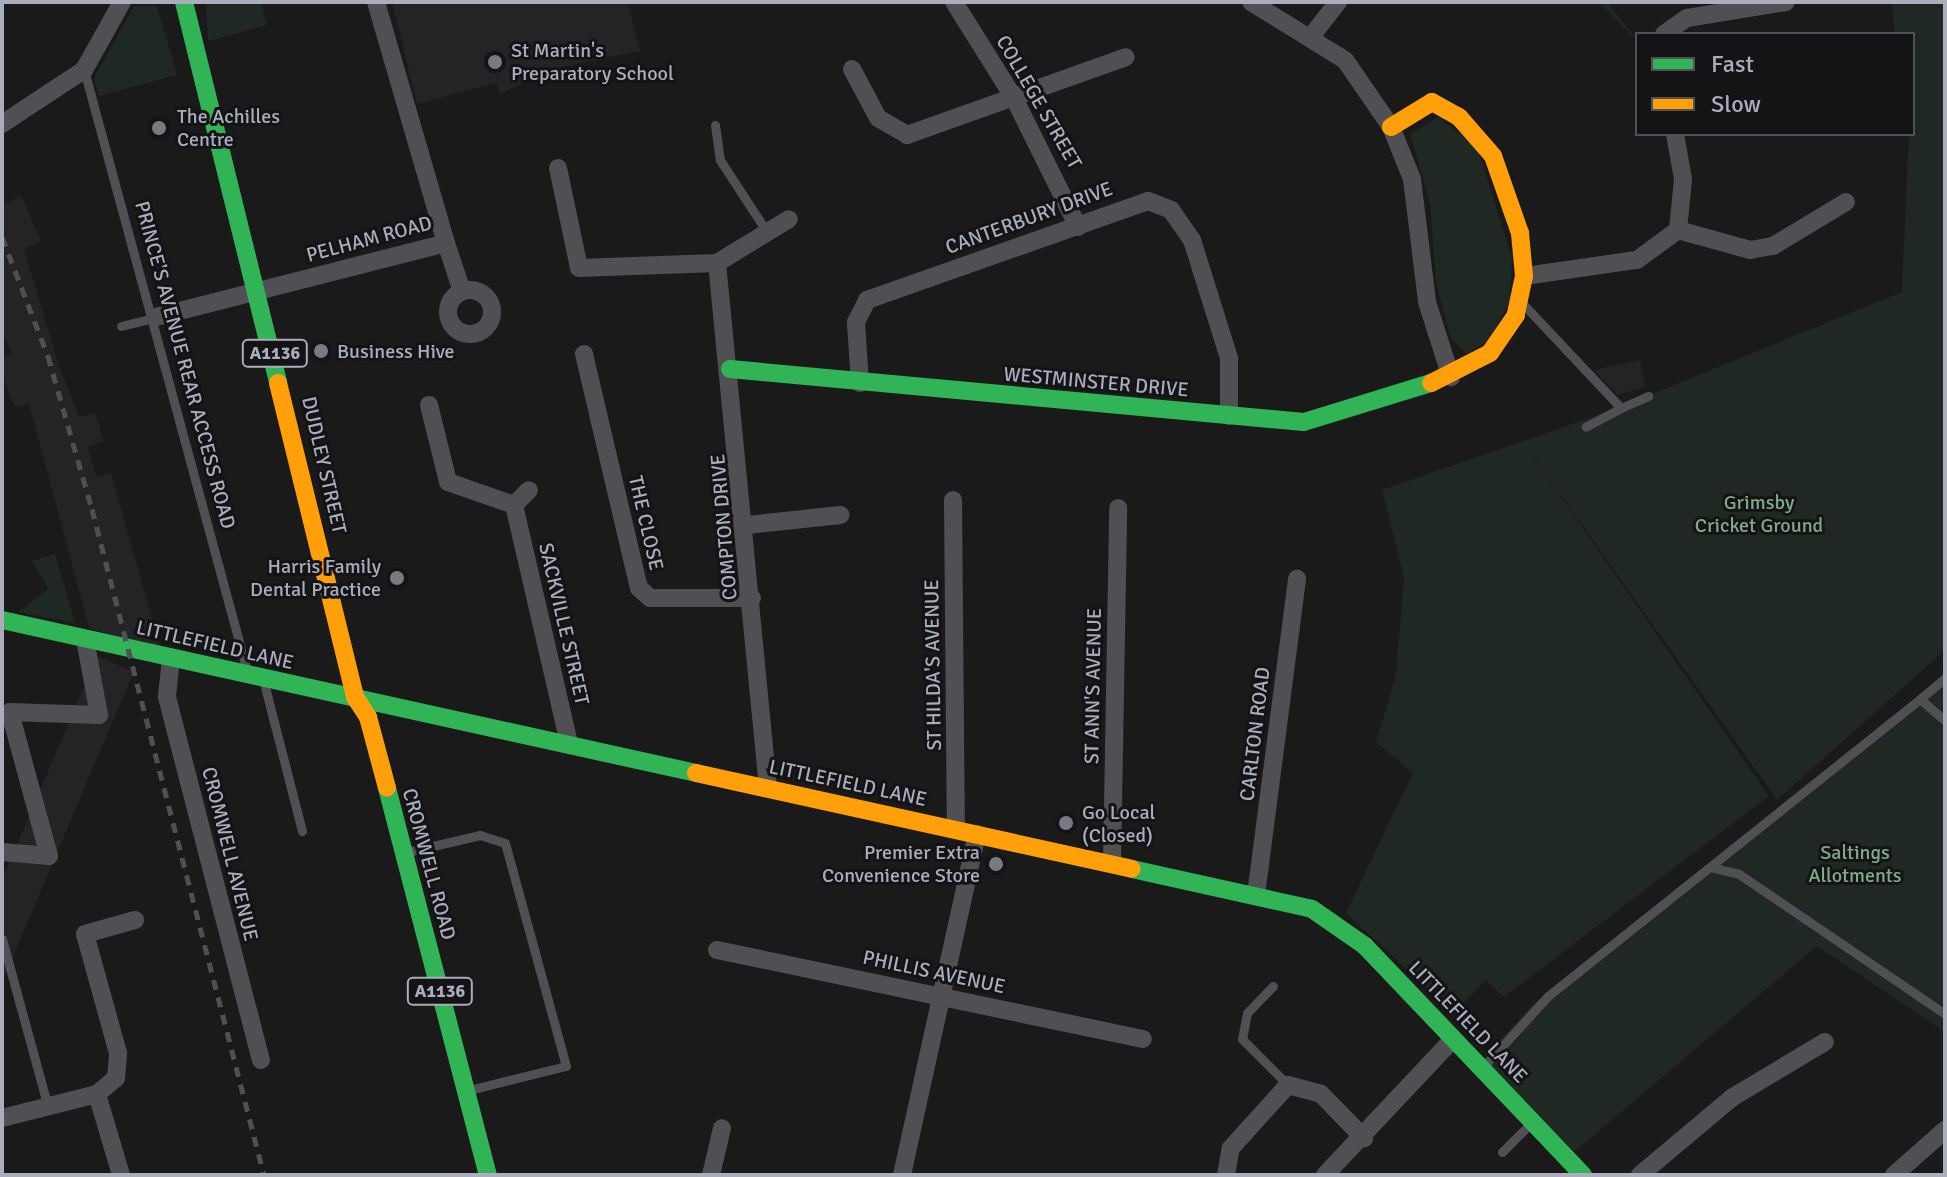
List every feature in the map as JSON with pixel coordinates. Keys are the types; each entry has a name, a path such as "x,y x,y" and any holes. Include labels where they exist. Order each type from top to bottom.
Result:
{"street":[{"path":"2,124 84,70 122,2"},
{"name":"DUDLEY STREET","path":"184,2 260,291 361,705"},
{"name":"PELHAM ROAD","path":"156,317 446,243 376,2"},
{"name":"COLLEGE STREET","path":"955,2 1014,98 1078,227"},
{"path":"1251,2 1313,34 1345,60 1391,127 1412,179 1427,302 1451,377"},
{"path":"1313,34 1338,2"},
{"path":"1667,32 1687,18 1786,2"},
{"path":"852,69 878,118 907,135 1126,57"},
{"path":"1391,127 1432,102 1478,135 1516,220 1524,276 1521,302"},
{"path":"1524,276 1637,260 1678,230 1683,179 1675,136"},
{"path":"558,168 579,268 717,263 769,235 789,219"},
{"name":"CANTERBURY DRIVE","path":"860,383 856,322 867,300 1078,227 1136,202 1161,205 1180,219 1225,344 1229,416"},
{"path":"1678,230 1750,250 1773,246 1846,202"},
{"path":"446,243 462,291"},
{"name":"COMPTON DRIVE","path":"717,263 747,525 768,788"},
{"name":"WESTMINSTER DRIVE","path":"730,369 1229,416 1323,421 1451,377 1497,344 1521,302"},
{"name":"THE CLOSE","path":"584,354 639,588 650,598 752,598"},
{"path":"429,405 448,482 515,509 529,490"},
{"name":"ST HILDA'S AVENUE","path":"953,500 956,829"},
{"name":"ST ANN'S AVENUE","path":"1112,864 1118,508"},
{"name":"SACKVILLE STREET","path":"515,509 569,744"},
{"path":"747,525 840,515"},
{"name":"CARLTON ROAD","path":"1256,895 1297,579"},
{"name":"LITTLEFIELD LANE","path":"2,620 255,674 361,705 569,744 1256,895 1339,924 1583,1175"},
{"path":"2,852 49,856 10,712 99,715 85,639"},
{"name":"CROMWELL AVENUE","path":"171,658 167,697 261,1060"},
{"name":"CROMWELL ROAD","path":"361,705 404,853 488,1175"},
{"path":"902,1175 977,834"},
{"path":"2,1118 97,1094 116,1078 118,1053 85,934 135,920"},
{"name":"PHILLIS AVENUE","path":"717,950 1143,1039"},
{"path":"1325,1175 1364,1138 1453,1039"},
{"path":"1640,1175 1733,1097 1825,1042"},
{"path":"1226,1175 1231,1148 1288,1085 1321,1094 1364,1138"},
{"path":"97,1094 121,1175"},
{"path":"711,1175 722,1128"},
{"path":"1894,1175 1945,1130"}],"lane":[{"name":"PRINCE'S AVENUE REAR ACCESS ROAD","path":"84,70 302,831"},
{"path":"715,125 720,160 769,235"},
{"path":"1521,302 1621,408"},
{"path":"121,326 156,317"},
{"path":"1586,427 1648,396"},
{"path":"1482,1069 1548,996 1714,868 1945,678"},
{"path":"1920,699 1945,721"},
{"path":"404,853 480,835 505,843 566,1066 466,1091"},
{"path":"1714,868 1739,874 1945,1014"},
{"path":"2,939 48,1107"},
{"path":"1273,986 1247,1013 1242,1039 1288,1085"},
{"path":"1502,1152 1532,1122"}],"shaded area":[{"name":"St Martin's Preparatory School","path":"392,2 628,2 640,51 526,74 527,81 500,94 496,83 417,104"},
{"path":"21,195 41,241 24,249 59,366 79,417 95,413 104,441 88,447 96,477 111,473 161,650 89,628 29,404 14,407 2,372 2,357 12,353 2,332 2,197 6,204"},
{"path":"1640,360 1645,387 1617,395 1594,370"},
{"path":"97,656 134,672 2,982 2,880"}],"green space":[{"path":"206,2 261,2 267,25 208,41"},
{"path":"1599,2 1607,2 1635,38"},
{"name":"Grimsby Cricket Ground","path":"1892,2 1945,2 1945,650 1777,800 1524,443 1769,796 1504,997 1486,980 1454,1013 1346,913 1413,773 1376,742 1396,674 1404,578 1382,490 1615,409 1902,292 1909,136 1915,136 1915,32 1895,32"},
{"path":"134,6 157,6 177,75 99,96 94,78"},
{"path":"1438,117 1477,147 1512,257 1510,302 1488,341 1466,354 1450,336 1436,283 1430,203 1410,134"},
{"path":"55,554 75,623 19,612 49,588 31,561"},
{"name":"Saltings Allotments","path":"1945,667 1945,1032 1817,946 1574,1152 1483,1059 1531,1006 1943,679"}],"railway":[{"path":"2,237 48,356 92,509 264,1175"}],"traffic: fast":[{"path":"184,2 278,383"},
{"path":"730,369 1304,422 1431,383"},
{"path":"2,620 696,773"},
{"path":"387,788 488,1175"},
{"path":"1132,869 1312,909 1365,946 1583,1175"}],"traffic: slow":[{"path":"1391,127 1432,102 1459,117 1493,156 1520,233 1524,276 1516,315 1490,353 1431,383"},
{"path":"278,383 355,697 368,717 387,788"},
{"path":"696,773 1132,869"}],"place":[{"name":"St Martin's Preparatory School","path":"495,62"},
{"name":"The Achilles Centre","path":"159,128"},
{"name":"Business Hive","path":"321,351"},
{"name":"Harris Family Dental Practice","path":"397,578"},
{"name":"Go Local (Closed)","path":"1066,823"},
{"name":"Premier Extra Convenience Store","path":"996,864"}]}
